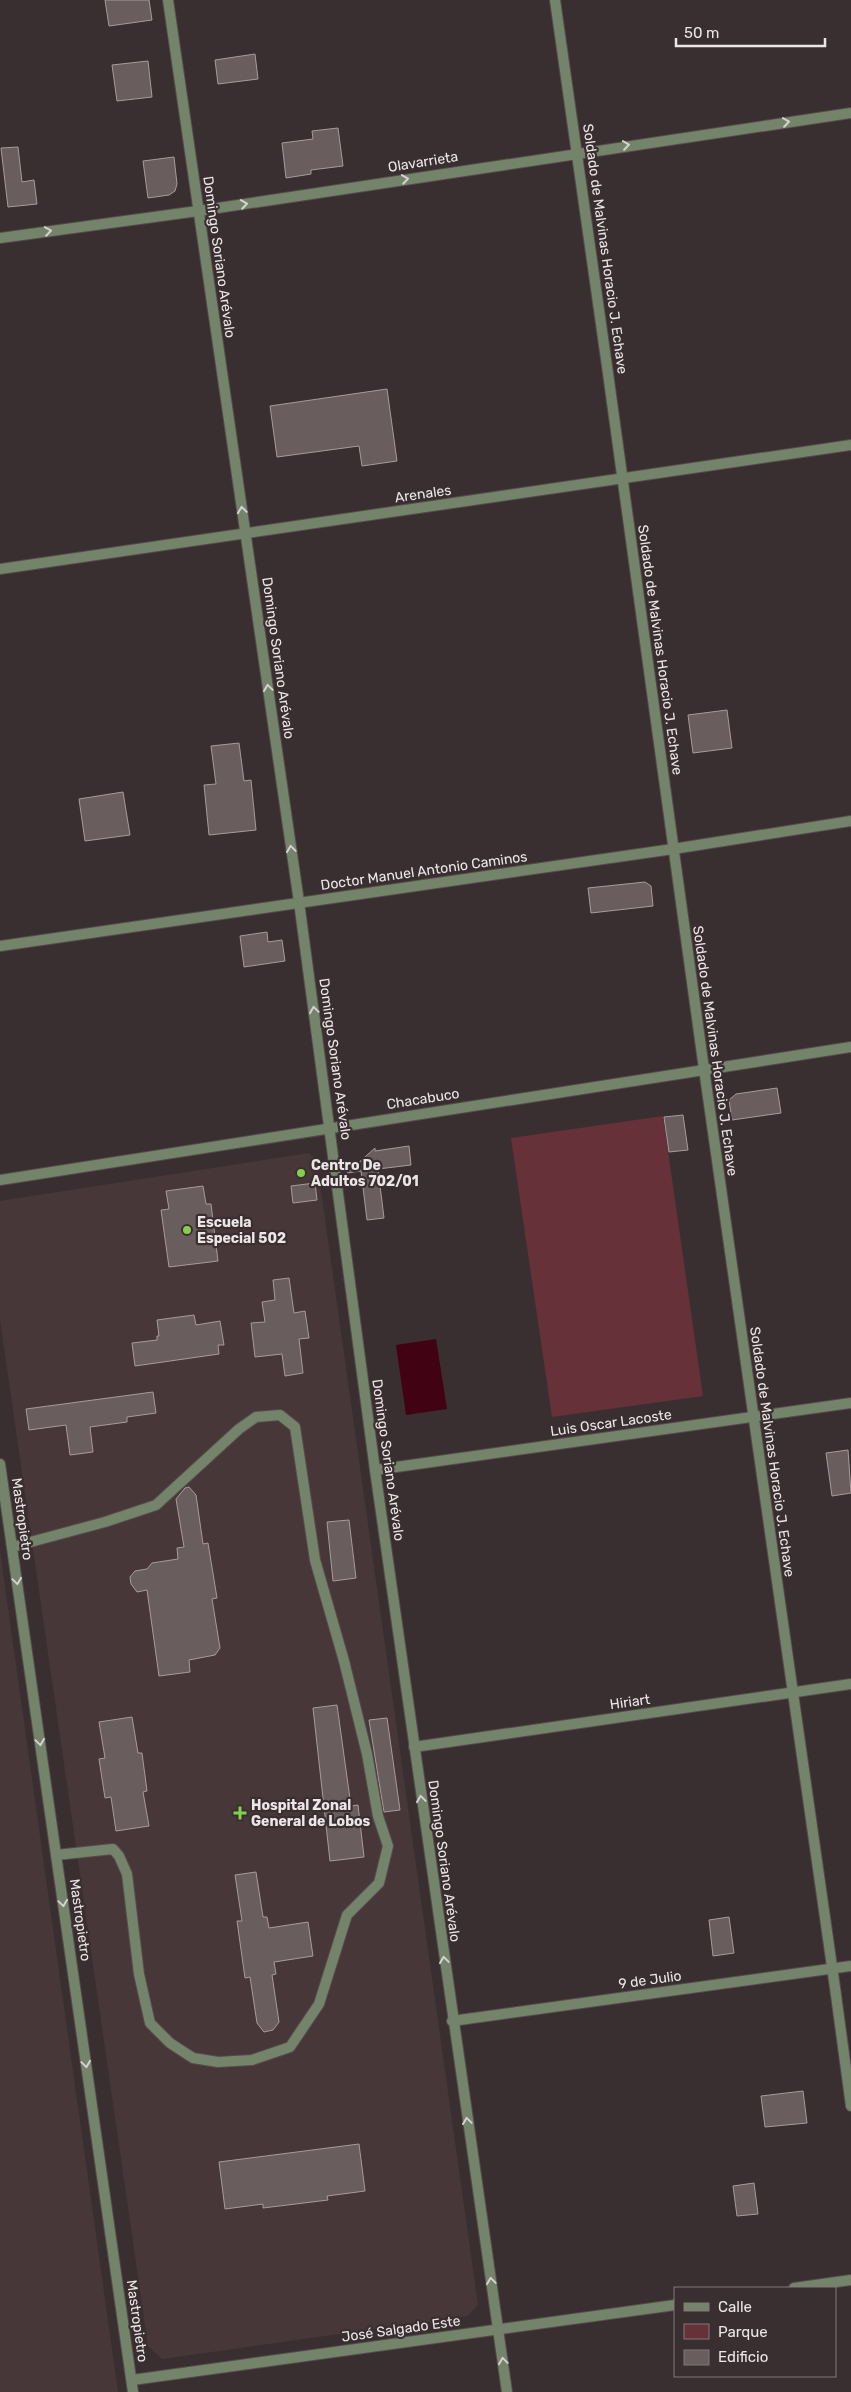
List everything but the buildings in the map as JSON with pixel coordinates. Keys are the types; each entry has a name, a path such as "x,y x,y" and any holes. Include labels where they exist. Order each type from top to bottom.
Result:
{"street":[{"name":"Domingo Soriano Arévalo","path":"168,0 331,1127 375,1470 452,2021 507,2392"},
{"name":"Soldado de Malvinas Horacio J. Echave","path":"555,0 624,478 673,849 794,1692 851,2106"},
{"name":"Olavarrieta","path":"0,238 198,211 577,152 851,112"},
{"name":"Arenales","path":"0,569 851,445"},
{"name":"Doctor Manuel Antonio Caminos","path":"0,946 673,849 851,821"},
{"name":"Chacabuco","path":"0,1180 851,1047"},
{"name":"Luis Oscar Lacoste","path":"375,1470 851,1403"},
{"path":"12,1548 105,1522 156,1505 239,1429 256,1417 280,1415 295,1427 316,1560 344,1661 367,1754 378,1816 388,1846 378,1883 347,1915 320,2004 290,2047 252,2060 218,2062 193,2058 170,2044 150,2023 139,1974 127,1874 119,1856 113,1849 56,1855"},
{"name":"Mastropietro","path":"0,1464 133,2392"},
{"name":"Hiriart","path":"414,1747 851,1684"},
{"name":"9 de Julio","path":"452,2021 851,1966"},
{"path":"801,2287 851,2280"},
{"name":"José Salgado Este","path":"132,2380 674,2305"}],"shaded area":[{"name":"Hospital Zonal General de Lobos","path":"309,1153 317,1162 478,2305 467,2316 162,2359 148,2346 0,1320 0,1201"},
{"path":"436,1339 447,1409 406,1415 396,1345"},
{"path":"0,1551 118,2392 0,2392"}],"green space":[{"path":"663,1116 703,1396 552,1417 511,1138"}],"place":[{"name":"Centro De Adultos 702/01","path":"301,1173"},
{"name":"Escuela Especial 502","path":"187,1230"},
{"name":"Hospital Zonal General de Lobos","path":"240,1813"}]}
